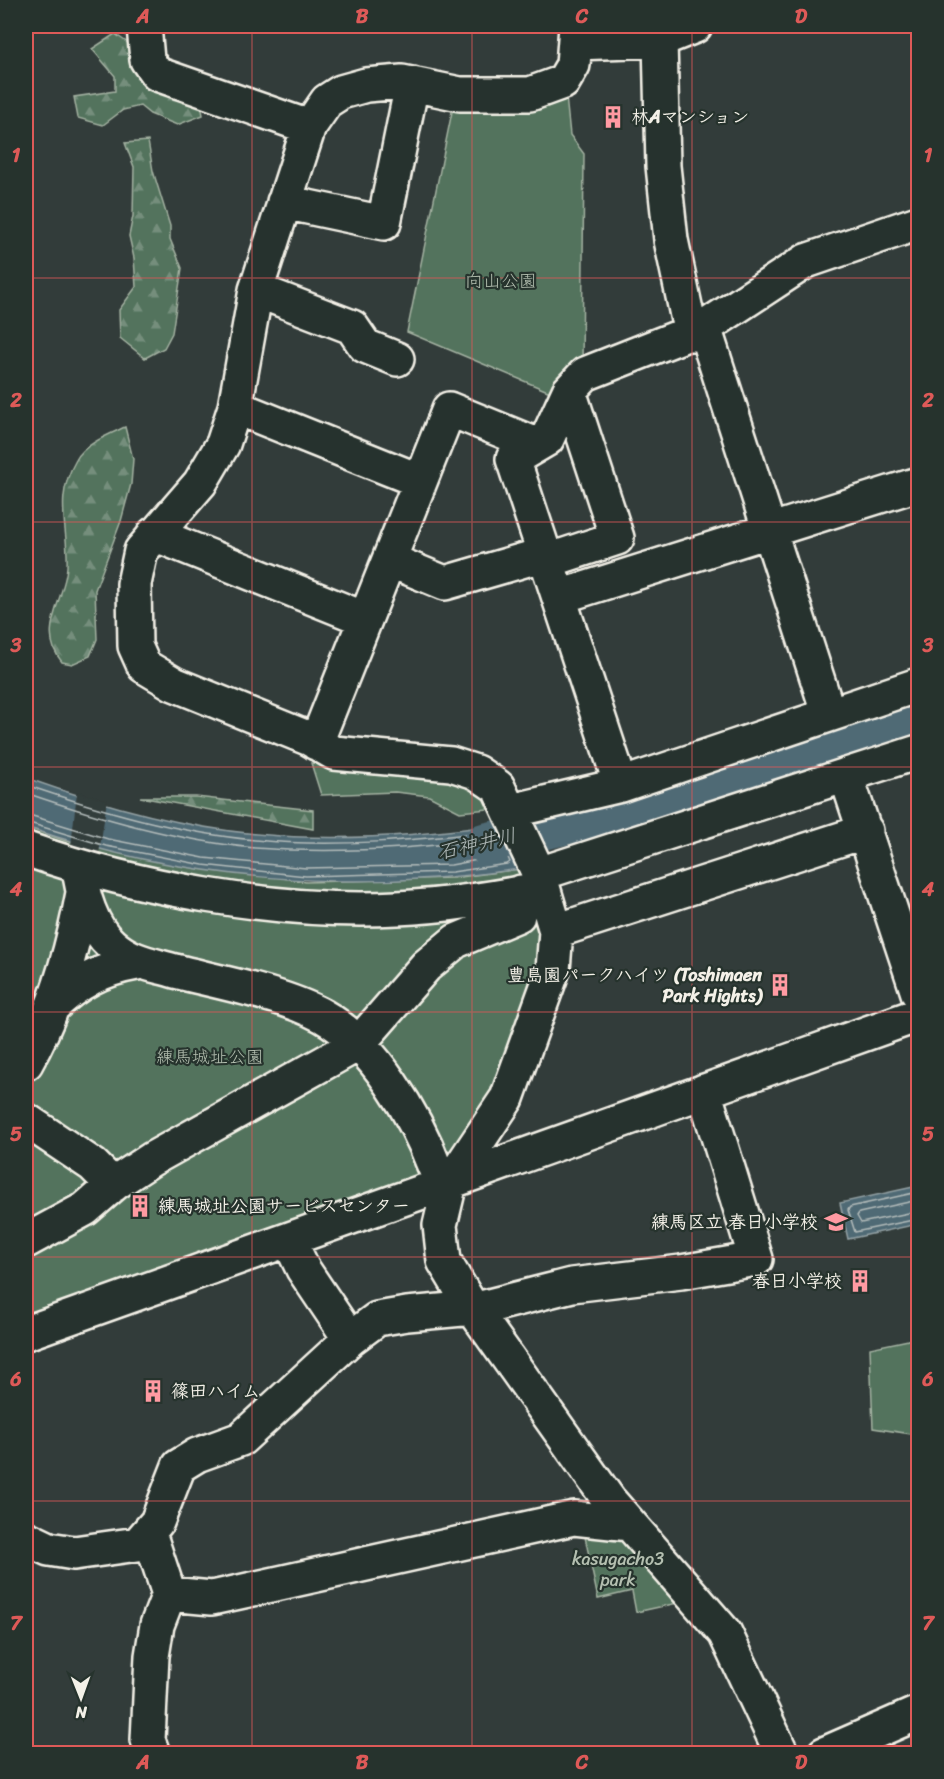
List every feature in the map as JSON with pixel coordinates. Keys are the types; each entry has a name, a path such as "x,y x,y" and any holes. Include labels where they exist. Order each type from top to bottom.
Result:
{"street":[{"path":"144,26 147,60 157,74 309,127"},
{"path":"443,1175 507,1098 553,970 556,931 534,885 512,811 498,787 476,772 451,764 334,753 316,743 174,684 144,666 135,646 134,584 141,550 200,483 214,463 223,444 235,407 256,290 309,127 327,101 341,92 366,84 411,84 460,93 530,94 563,82 573,65 576,34 660,40 695,26"},
{"path":"660,40 663,166 670,240 698,330 769,533 829,716"},
{"path":"284,202 384,223 411,84"},
{"path":"621,785 513,459 547,439 568,391 585,374 698,330 807,261 918,224"},
{"path":"256,290 352,327 365,346 397,359"},
{"path":"388,560 445,583 617,538 568,391"},
{"path":"235,407 420,481"},
{"path":"316,743 449,409 537,444"},
{"path":"559,597 769,533 918,484"},
{"path":"154,534 365,619"},
{"path":"512,811 621,785 918,685"},
{"path":"26,849 81,880 302,905 395,908 468,903 534,885 846,775 918,752"},
{"path":"846,775 918,993"},
{"path":"556,931 866,831"},
{"path":"81,880 92,915 111,945 137,963 285,1001 323,1016 358,1044 392,1086 420,1128 443,1175 440,1225 444,1261 471,1306 609,1500 725,1634 782,1754"},
{"path":"26,1063 41,1035 52,1007 75,934 81,880"},
{"path":"26,1241 85,1209 113,1185 156,1156 358,1044 426,966 456,941 518,915 534,885"},
{"path":"52,1007 73,987 94,974 137,963"},
{"path":"26,1333 289,1240 443,1175 704,1091 918,1015"},
{"path":"26,1538 49,1549 91,1553 138,1544 157,1522 179,1466 197,1455 241,1439 350,1339 377,1319 471,1306 485,1307 572,1285 681,1272 756,1259 704,1091"},
{"path":"26,1120 93,1165 113,1185"},
{"path":"289,1240 303,1269 350,1339"},
{"path":"169,1594 212,1598 574,1518 630,1524"},
{"path":"149,1533 169,1594 157,1625 152,1656 148,1740 153,1754"},
{"path":"824,1754 918,1713"}],"green space":[{"path":"115,34 200,100 203,115 177,125 150,114 140,106 123,110 103,125 78,118 74,97 115,91 115,76 92,49"},
{"name":"向山公園","path":"565,87 570,135 584,154 582,367 555,394 407,332 455,97"},
{"path":"148,141 153,171 170,226 170,239 182,268 172,333 164,348 145,358 120,338 119,310 136,287 134,258 129,236 133,216 134,167 125,143"},
{"path":"125,427 133,459 131,484 121,521 95,590 97,639 90,656 72,664 62,662 55,650 52,627 67,567 65,488 69,474 80,454 98,440"},
{"path":"311,763 417,771 474,785 498,808 460,812 429,796 395,792 321,795"},
{"path":"140,797 196,797 313,810 313,829"},
{"name":"練馬城址公園","path":"26,827 66,841 306,882 453,878 520,869 542,933 539,979 496,1101 450,1167 26,1321"},
{"path":"918,1338 918,1435 873,1428 870,1348"},
{"name":"kasugacho3 park","path":"583,1527 617,1531 682,1602 636,1612 632,1591 598,1599"}],"water":[{"path":"26,778 139,813 197,826 256,834 348,838 441,832 502,824 520,869 457,876 332,881 270,878 209,871 148,860 87,846 26,827"},
{"path":"918,1186 918,1224 848,1239 840,1203"}],"pier":[{"path":"77,792 107,800 99,854 71,846"}],"waterway":[{"name":"石神井川","path":"484,843 569,824 918,718"}],"place":[{"name":"林Aマンション","path":"613,117"},
{"name":"豊島園パークハイツ (Toshimaen Park Hights)","path":"780,985"},
{"name":"練馬城址公園サービスセンター","path":"140,1206"},
{"name":"練馬区立 春日小学校","path":"836,1222"},
{"name":"春日小学校","path":"860,1281"},
{"name":"篠田ハイム","path":"153,1391"}]}
